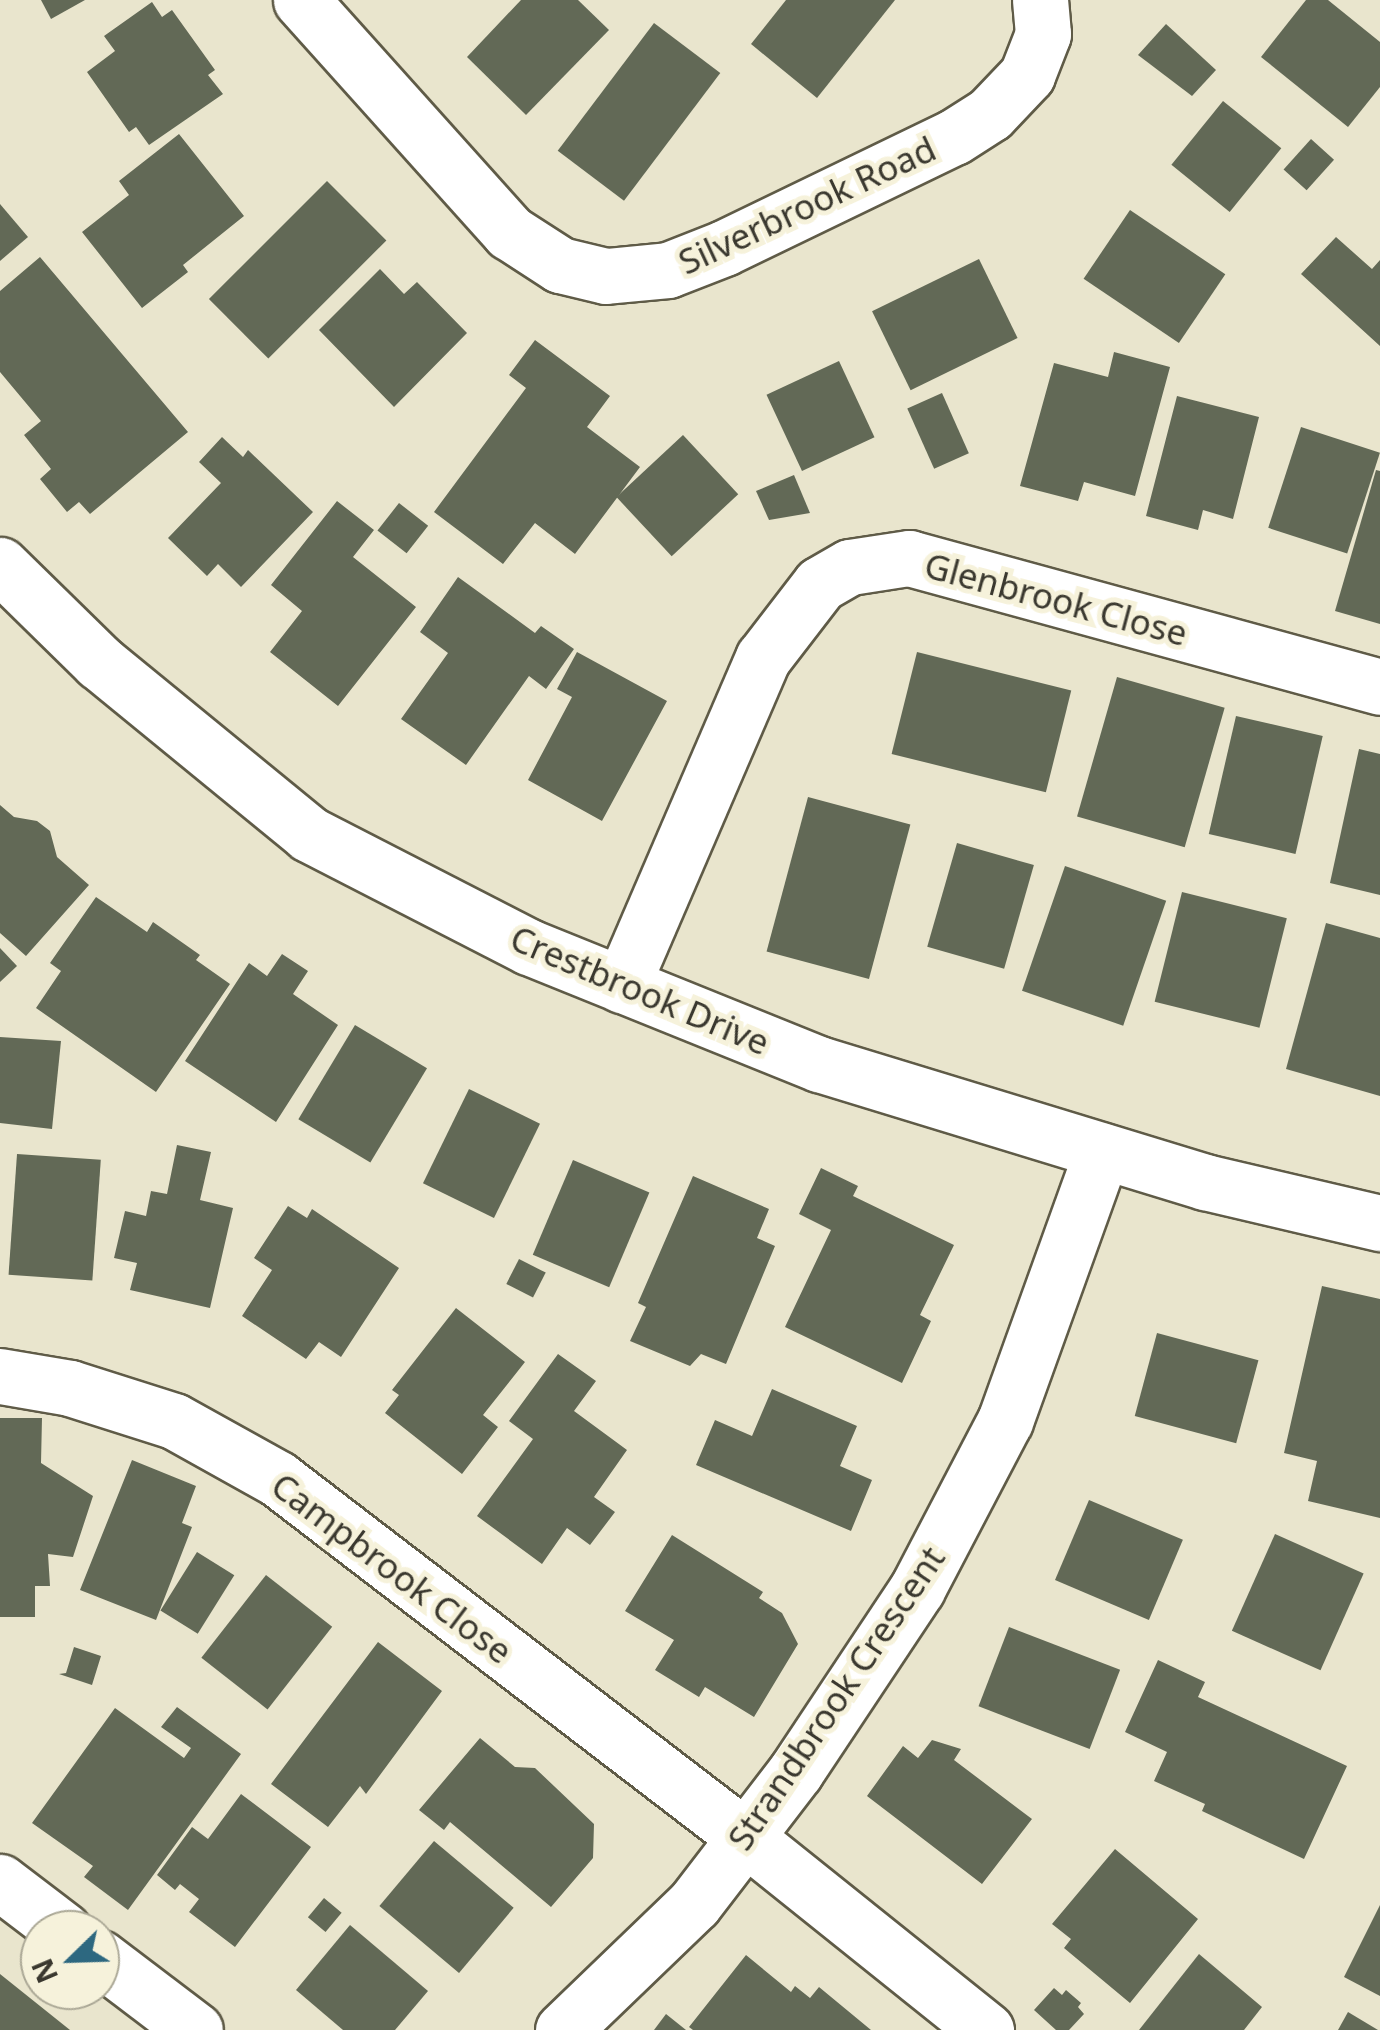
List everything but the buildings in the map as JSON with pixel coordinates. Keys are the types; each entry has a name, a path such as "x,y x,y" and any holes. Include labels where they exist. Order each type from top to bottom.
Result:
{"street":[{"name":"Silverbrook Road","path":"301,0 509,232 560,265 606,276 668,270 724,248 954,137 990,114 1026,75 1043,34 1040,0"},
{"name":"Glenbrook Close","path":"622,985 763,658 820,584 850,568 909,558 1380,687"},
{"name":"Crestbrook Drive","path":"0,565 99,662 309,834 529,947 818,1064 1205,1182 1380,1223"},
{"name":"Strandbrook Crescent","path":"563,2030 694,1904 796,1771 917,1589 1005,1421 1102,1150"},
{"name":"Campbrook Close","path":"0,1376 70,1388 174,1421 278,1480 745,1836 986,2030"},
{"path":"0,1882 37,1910"},
{"path":"120,1973 196,2030"}]}
